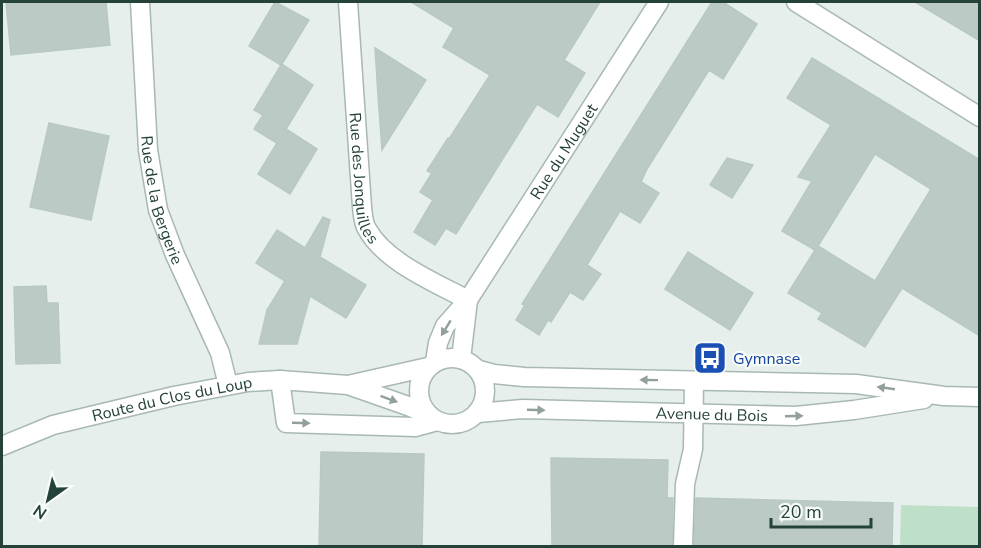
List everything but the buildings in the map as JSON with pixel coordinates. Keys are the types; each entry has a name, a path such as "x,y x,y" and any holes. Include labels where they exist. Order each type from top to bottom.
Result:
{"street":[{"name":"Rue de la Bergerie","path":"140,2 148,150 158,210 175,255 234,384"},
{"name":"Rue des Jonquilles","path":"348,2 365,228 377,243 396,260 468,300"},
{"name":"Rue du Muguet","path":"431,365 445,326 468,300 659,2"},
{"path":"796,2 980,117"},
{"name":"Rue du Muguet","path":"461,358 468,300"},
{"path":"450,357 461,358 479,370 486,392 484,403 471,420 454,425 445,424 433,418 423,406 419,397 419,386 422,376 431,365 450,357"},
{"name":"Route du Clos du Loup","path":"348,385 431,365"},
{"name":"Avenue du Bois","path":"479,370 524,377 856,384 944,396 980,397"},
{"name":"Route du Clos du Loup","path":"2,446 53,425 174,396 234,384 280,380 348,385 408,406 433,418"},
{"path":"280,380 286,423 416,427 433,418"},
{"path":"683,546 685,484 693,449 694,381"},
{"name":"Avenue du Bois","path":"478,413 523,409 796,416 854,410 944,396"}],"green space":[{"path":"901,505 979,507 979,546 900,546"}],"place":[{"name":"Gymnase","path":"710,358"}]}
